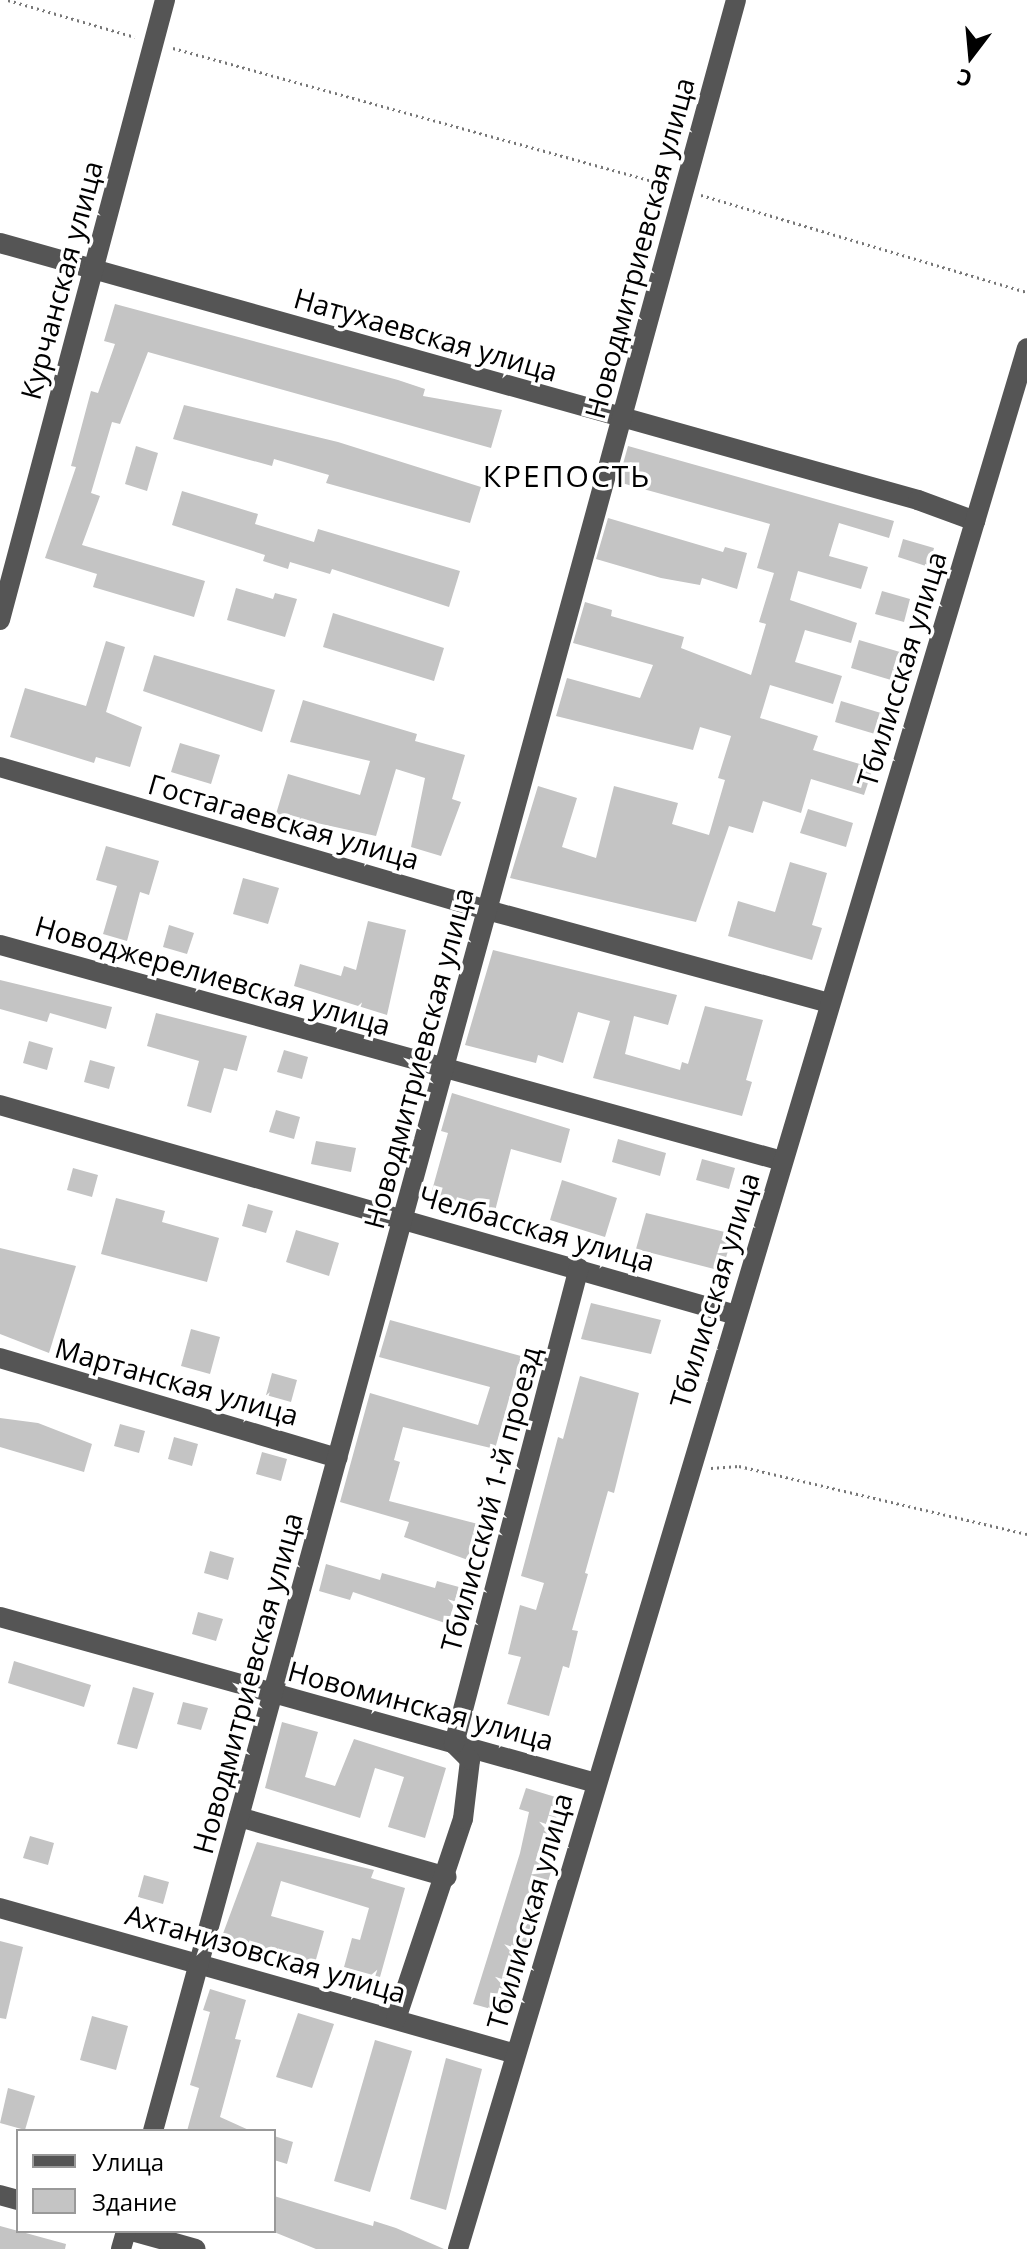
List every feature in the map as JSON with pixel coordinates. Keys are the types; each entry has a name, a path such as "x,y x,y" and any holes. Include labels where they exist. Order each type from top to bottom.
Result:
{"street":[{"name":"Курчанская улица","path":"0,620 165,0"},
{"name":"Новодмитриевская улица","path":"154,2129 736,0"},
{"name":"Натухаевская улица","path":"0,243 918,500 975,521"},
{"name":"Тбилисская улица","path":"458,2249 1027,348"},
{"name":"Гостагаевская улица","path":"0,767 487,910 830,1003"},
{"name":"Новоджерелиевская улица","path":"0,945 782,1161"},
{"name":"Челбасская улица","path":"0,1105 736,1315"},
{"name":"Тбилисский 1-й проезд","path":"454,1744 579,1268"},
{"name":"Мартанская улица","path":"0,1358 337,1458"},
{"name":"Новоминская улица","path":"0,1617 596,1783"},
{"path":"396,2019 447,1877 463,1819 470,1760 454,1744"},
{"path":"239,1817 447,1877"},
{"name":"Ахтанизовская улица","path":"0,1908 516,2054"},
{"path":"136,2233 196,2249"}],"path":[{"path":"8,0 684,190 1027,292"},
{"path":"689,1469 739,1466 1027,1534"}],"building":[{"path":"115,304 398,380 425,389 423,396 502,410 491,448 148,352 120,424 112,422 91,493 100,496 82,545 205,581 194,617 93,587 97,574 45,558 76,467 71,466 91,391 98,393 115,344 104,341"},
{"path":"184,405 338,442 481,487 470,523 326,483 329,475 274,459 272,466 173,439"},
{"path":"136,446 158,453 147,491 125,484"},
{"path":"628,446 894,521 889,538 839,523 829,556 868,567 861,589 798,571 790,600 857,623 851,643 805,630 795,662 842,676 833,704 770,685 760,718 818,736 813,750 873,768 864,795 811,779 801,813 763,801 753,833 729,826 696,922 510,878 538,786 577,798 562,847 596,858 614,786 678,803 672,824 709,835 725,780 718,778 731,736 700,727 693,750 556,716 567,678 640,698 653,665 573,643 585,602 612,610 611,616 684,637 681,648 751,675 766,624 759,622 774,573 757,568 770,524 618,482"},
{"path":"182,491 258,514 255,524 314,542 318,529 460,571 449,607 332,569 330,574 290,562 288,569 263,561 265,555 172,525"},
{"path":"608,518 723,552 725,547 747,553 737,589 702,578 700,585 661,578 596,559"},
{"path":"903,539 934,548 929,567 898,557"},
{"path":"236,588 273,599 275,593 297,599 285,637 227,620"},
{"path":"882,591 910,599 904,622 875,614"},
{"path":"333,613 444,648 434,681 323,647"},
{"path":"859,640 900,652 891,680 851,668"},
{"path":"106,641 125,647 106,712 142,727 130,767 96,757 94,763 10,737 25,688 86,706"},
{"path":"154,655 275,690 262,732 143,691"},
{"path":"303,700 417,734 415,741 465,755 452,799 461,802 441,856 411,847 425,778 396,769 376,836 276,814 288,774 360,795 370,761 290,742"},
{"path":"841,701 881,713 875,734 835,722"},
{"path":"180,743 220,755 211,784 171,772"},
{"path":"808,809 853,823 846,847 800,833"},
{"path":"106,846 159,861 149,895 140,892 127,941 103,934 117,886 96,880"},
{"path":"790,862 827,873 812,925 822,928 812,960 728,936 738,901 775,912"},
{"path":"243,878 279,888 268,924 233,914"},
{"path":"368,921 406,930 387,1015 294,986 300,964 341,976 344,966 356,970"},
{"path":"169,925 194,933 187,954 163,947"},
{"path":"493,950 677,995 668,1025 634,1016 625,1054 680,1070 682,1062 688,1064 705,1006 763,1020 746,1080 752,1082 742,1116 593,1078 610,1021 578,1012 563,1063 538,1055 536,1063 465,1045"},
{"path":"0,980 112,1007 106,1029 50,1013 47,1022 0,1009"},
{"path":"156,1013 247,1036 237,1071 224,1068 211,1113 187,1106 199,1061 147,1046"},
{"path":"29,1041 53,1048 47,1070 23,1063"},
{"path":"284,1050 308,1057 302,1079 277,1072"},
{"path":"90,1060 115,1067 109,1089 84,1082"},
{"path":"452,1093 570,1129 561,1163 511,1149 495,1211 431,1194 448,1133 441,1131"},
{"path":"276,1110 300,1117 294,1139 269,1132"},
{"path":"618,1139 666,1153 660,1176 612,1162"},
{"path":"316,1141 356,1148 351,1172 311,1164"},
{"path":"702,1159 735,1168 729,1189 696,1180"},
{"path":"73,1168 98,1175 92,1197 67,1190"},
{"path":"562,1180 617,1198 605,1237 550,1220"},
{"path":"116,1198 165,1211 162,1222 219,1238 207,1282 101,1254"},
{"path":"248,1204 273,1211 266,1233 242,1226"},
{"path":"646,1213 733,1234 722,1271 636,1249"},
{"path":"296,1230 339,1243 329,1276 286,1262"},
{"path":"0,1248 76,1266 49,1353 0,1334"},
{"path":"591,1303 661,1320 651,1354 581,1339"},
{"path":"390,1320 521,1356 495,1449 403,1427 394,1460 400,1462 389,1501 478,1524 468,1560 404,1537 409,1522 340,1502 370,1393 478,1425 490,1387 379,1357"},
{"path":"191,1329 220,1337 210,1374 181,1366"},
{"path":"272,1373 297,1380 291,1402 266,1395"},
{"path":"580,1376 639,1393 614,1493 608,1491 585,1573 588,1574 572,1630 578,1631 569,1668 563,1666 549,1716 507,1704 521,1657 508,1654 520,1605 536,1610 544,1583 521,1576 558,1437 563,1439"},
{"path":"0,1418 38,1423 92,1444 84,1472 0,1447"},
{"path":"120,1424 145,1431 139,1453 114,1446"},
{"path":"174,1437 198,1444 192,1466 168,1459"},
{"path":"262,1452 287,1459 281,1481 256,1474"},
{"path":"210,1551 234,1558 228,1580 204,1573"},
{"path":"326,1564 380,1580 382,1573 435,1588 437,1581 459,1587 448,1624 353,1592 350,1600 319,1591"},
{"path":"198,1612 223,1619 216,1641 192,1634"},
{"path":"14,1661 91,1685 84,1707 8,1683"},
{"path":"133,1687 154,1693 137,1749 117,1744"},
{"path":"183,1702 208,1708 201,1730 177,1724"},
{"path":"282,1722 318,1732 305,1777 335,1786 354,1739 446,1768 425,1838 388,1827 404,1777 375,1768 360,1818 265,1788"},
{"path":"526,1788 562,1799 550,1838 560,1841 509,2014 473,2004 520,1853 529,1812 519,1809"},
{"path":"30,1836 54,1843 48,1865 23,1858"},
{"path":"257,1842 374,1870 371,1878 405,1888 380,1977 344,1967 352,1938 360,1940 369,1908 281,1881 271,1916 324,1931 315,1963 221,1939"},
{"path":"144,1875 169,1882 163,1904 138,1897"},
{"path":"0,1941 23,1947 6,2019 0,2018"},
{"path":"210,1989 246,2000 235,2039 241,2040 220,2117 247,2129 188,2129 199,2088 190,2085 210,2012 203,2010"},
{"path":"298,2013 334,2024 312,2088 276,2077"},
{"path":"92,2016 128,2026 116,2070 80,2060"},
{"path":"375,2040 412,2051 370,2192 334,2181"},
{"path":"446,2058 482,2069 446,2210 410,2199"},
{"path":"8,2088 35,2096 25,2129 0,2123"},
{"path":"276,2137 293,2142 287,2164 276,2161"},
{"path":"276,2197 373,2226 374,2221 444,2249 316,2249 276,2233"},
{"path":"0,2226 16,2230 16,2233 66,2244 65,2249 0,2249"}],"district":[{"name":"КРЕПОСТЬ","path":"567,476"}]}
